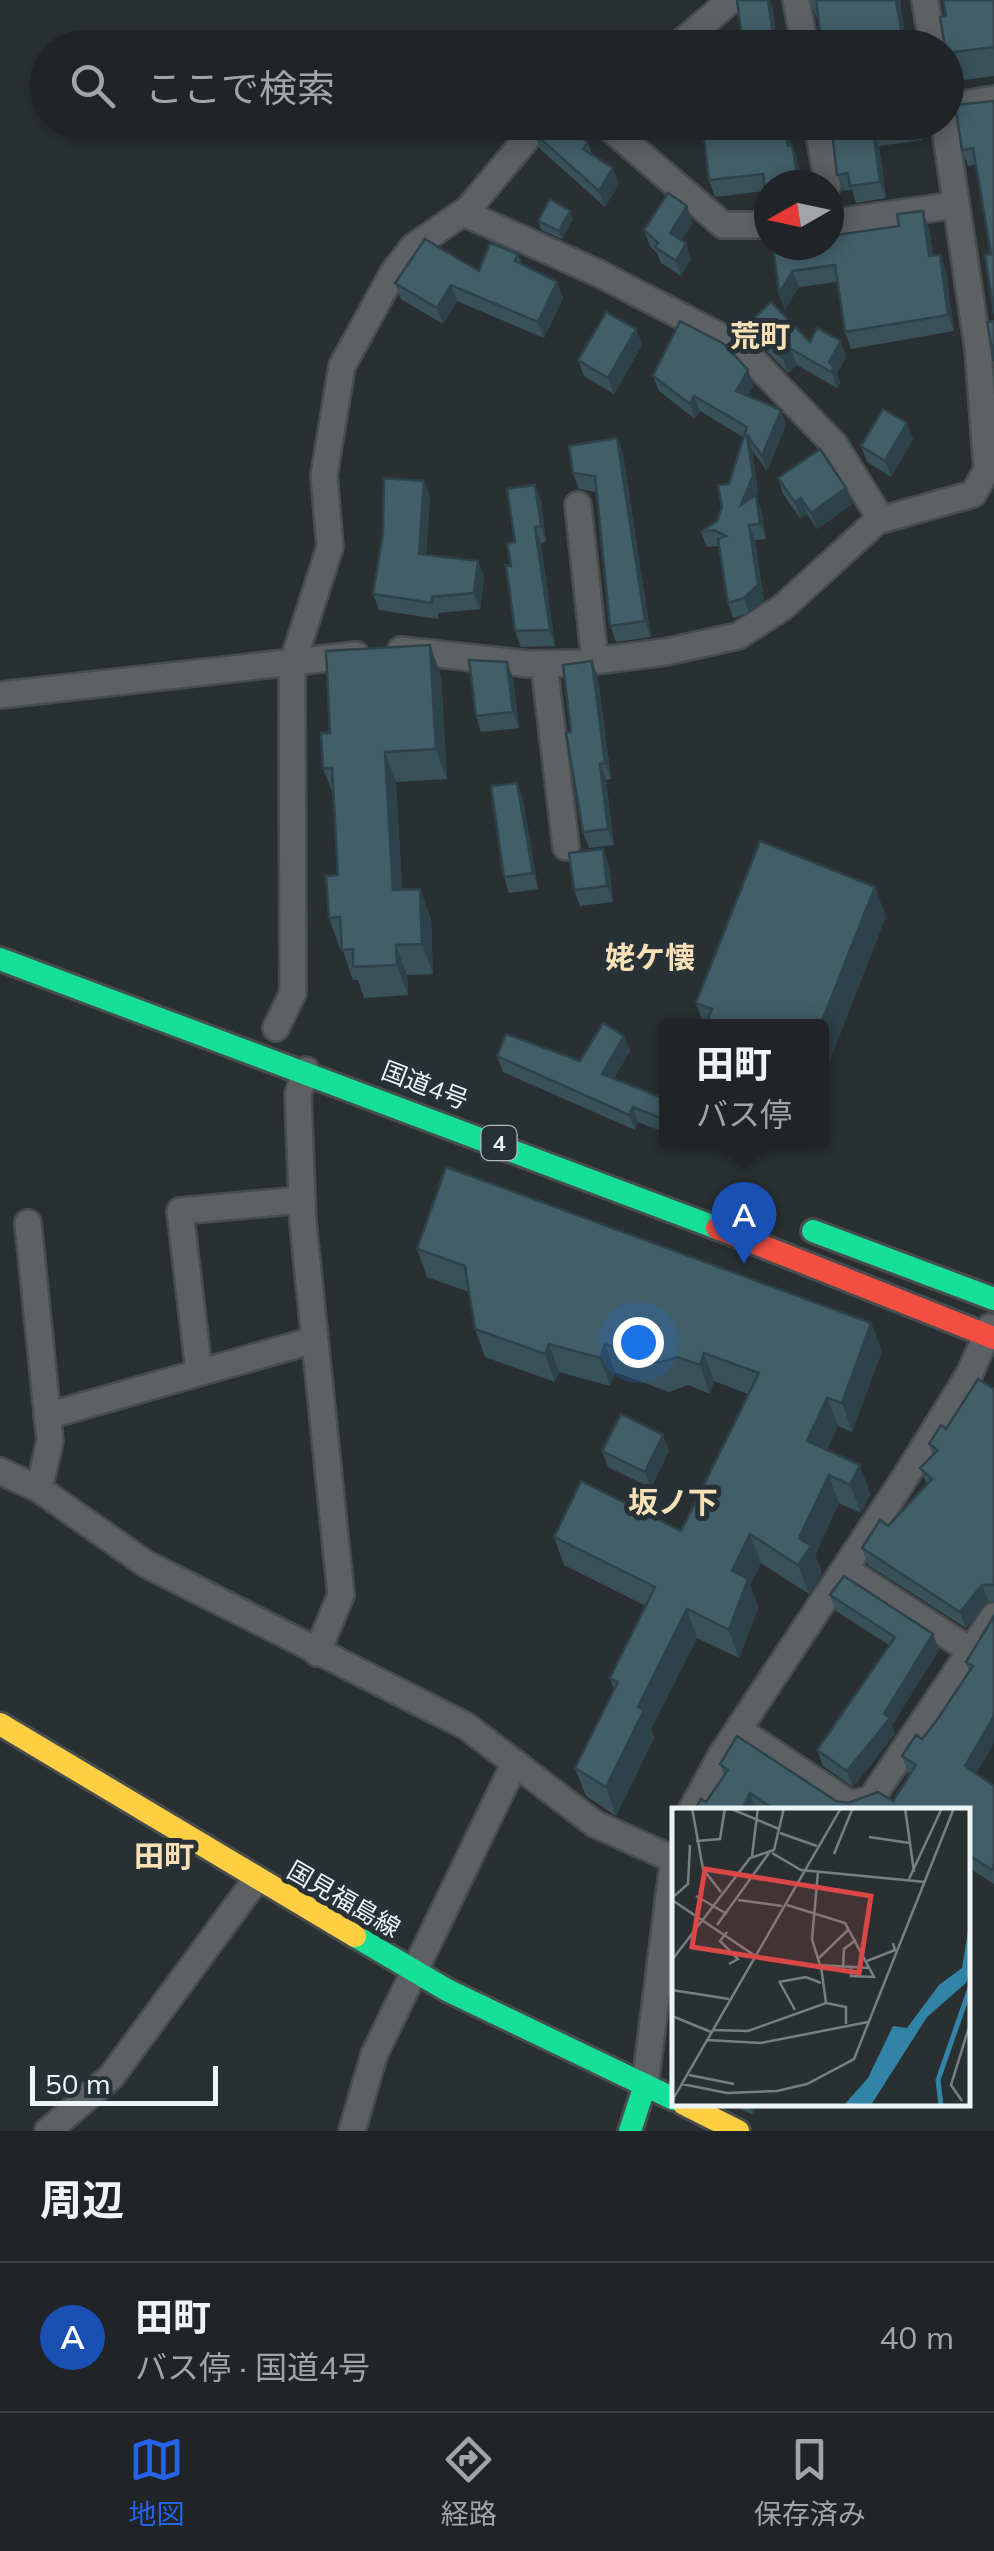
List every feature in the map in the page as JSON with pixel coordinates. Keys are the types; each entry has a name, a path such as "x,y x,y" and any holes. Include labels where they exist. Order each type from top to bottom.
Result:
{"main road":[{"name":"国道4号","path":"0,960 306,1070 992,1330"},
{"path":"785,1221 994,1299"},
{"name":"国見福島線","path":"0,1724 417,1973 672,2098"},
{"path":"630,2131 644,2085"},
{"path":"688,2106 738,2131"}],"street":[{"path":"696,30 730,0"},
{"path":"796,0 801,30"},
{"path":"925,0 929,30"},
{"path":"964,105 994,99"},
{"path":"276,1028 293,993 292,665 330,547 324,475 342,366 403,260 413,248 464,212 525,140"},
{"path":"624,140 724,225 754,225"},
{"path":"820,140 825,170"},
{"path":"0,695 417,649 544,664 596,661 665,652 738,636 758,627 881,519 986,487 978,349 947,140"},
{"path":"844,221 956,205"},
{"path":"464,212 598,273 739,346 834,444 881,519"},
{"path":"578,505 596,661"},
{"path":"544,664 566,847"},
{"path":"306,1070 298,1095 302,1200 341,1595 317,1652"},
{"path":"200,1372 180,1211 302,1200"},
{"path":"28,1223 50,1441 38,1489"},
{"path":"693,1808 739,1730 952,1402 992,1330"},
{"path":"47,1416 314,1340"},
{"path":"0,1471 38,1489 146,1564 453,1719 595,1824 672,1857"},
{"path":"844,1569 971,1650"},
{"path":"739,1730 850,1804 871,1799 994,1616"},
{"path":"352,2131 374,2055 417,1973 515,1763"},
{"path":"644,2085 672,1873"},
{"path":"48,2131 111,2078 256,1880"}],"building":[{"path":"737,0 768,0 772,30 741,30"},
{"path":"816,0 896,0 901,30 820,30"},
{"path":"943,0 994,0 994,47 964,51 964,30 942,30 940,17 946,16"},
{"path":"994,101 994,314 985,255 991,254 973,148 962,150 960,140 964,140 964,104"},
{"path":"542,140 585,140 588,143 583,149 613,168 599,191"},
{"path":"704,140 787,140 788,146 792,145 796,170 754,170 754,175 709,180"},
{"path":"833,140 874,140 880,182 850,186 848,173 836,170"},
{"path":"668,193 687,206 670,233 686,243 676,261 655,247 658,243 644,230"},
{"path":"550,199 570,211 559,231 538,221"},
{"path":"923,211 929,256 940,255 948,315 845,332 835,265 793,271 779,293 775,260 844,260 844,234 899,226 897,214"},
{"path":"425,239 479,271 490,243 518,254 515,261 557,282 538,322 451,285 437,308 395,283"},
{"path":"771,302 810,342 817,328 841,341 829,362 834,367 831,372 791,349 782,357 749,323"},
{"path":"606,312 636,329 608,378 578,360"},
{"path":"680,321 724,344 748,370 736,391 781,410 762,456 747,435 753,476 741,505 756,495 760,524 749,525 758,585 744,598 728,603 718,539 726,536 714,530 701,532 717,521 722,507 718,485 729,484 747,427 694,396 690,404 653,376"},
{"path":"994,321 994,361 987,322"},
{"path":"883,409 907,423 885,461 861,446"},
{"path":"617,438 645,621 610,626 595,476 573,473 569,446"},
{"path":"820,449 846,488 811,513 801,498 795,502 778,478"},
{"path":"384,478 424,481 419,554 478,561 474,593 432,597 432,603 373,594 383,533"},
{"path":"535,485 541,526 535,527 550,630 515,631 506,565 511,566 507,544 515,542 507,489"},
{"path":"430,645 436,749 385,752 393,890 420,889 422,944 396,945 397,965 353,967 353,949 342,950 340,917 329,918 326,876 338,875 332,768 323,768 321,733 330,733 326,651"},
{"path":"469,660 507,662 513,712 476,716"},
{"path":"592,661 605,763 600,764 608,829 583,832 566,733 571,732 563,665"},
{"path":"517,783 533,873 504,877 491,786"},
{"path":"760,841 875,887 823,1019 708,1019 712,1009 696,1003"},
{"path":"603,849 607,886 574,890 569,853"},
{"path":"603,1023 624,1036 602,1074 659,1097 659,1117 633,1107 629,1115 497,1056 506,1034 580,1061"},
{"path":"446,1167 871,1323 842,1403 827,1398 807,1441 860,1465 850,1485 829,1475 799,1538 811,1546 798,1565 750,1534 732,1571 748,1579 729,1630 687,1609 638,1707 644,1710 606,1787 575,1768 618,1682 610,1678 655,1587 554,1537 581,1481 681,1531 759,1373 704,1353 700,1365 677,1357 659,1363 605,1344 600,1358 549,1344 545,1354 475,1329 465,1266 417,1249"},
{"path":"978,1379 994,1389 994,1585 982,1585 960,1612 862,1548 880,1520 888,1526 932,1479 920,1468 938,1450 929,1444 941,1425 946,1429"},
{"path":"621,1414 663,1435 645,1472 602,1451"},
{"path":"844,1576 933,1634 884,1714 890,1718 847,1771 817,1750 895,1637 830,1595"},
{"path":"994,1616 994,1716 965,1766 994,1786 992,1870 969,1855 969,1808 772,1808 750,1793 742,1808 696,1808 701,1799 706,1802 728,1770 720,1764 737,1736 836,1801 848,1803 878,1792 893,1801 916,1765 902,1756 916,1735 922,1739 937,1720 973,1666 966,1662"}],"traffic: fast":[{"path":"0,959 717,1228"},
{"path":"813,1231 994,1299"},
{"path":"355,1936 447,1990 672,2098"},
{"path":"630,2131 645,2085"}],"traffic: slow":[{"path":"0,1724 355,1936"},
{"path":"688,2106 738,2131"}],"traffic: jam":[{"path":"717,1228 994,1338"}],"place":[{"name":"田町","path":"744,1264"}],"district":[{"name":"荒町","path":"760,337"},
{"name":"姥ケ懐","path":"650,958"},
{"name":"坂ノ下","path":"673,1503"},
{"name":"田町","path":"164,1857"}]}
